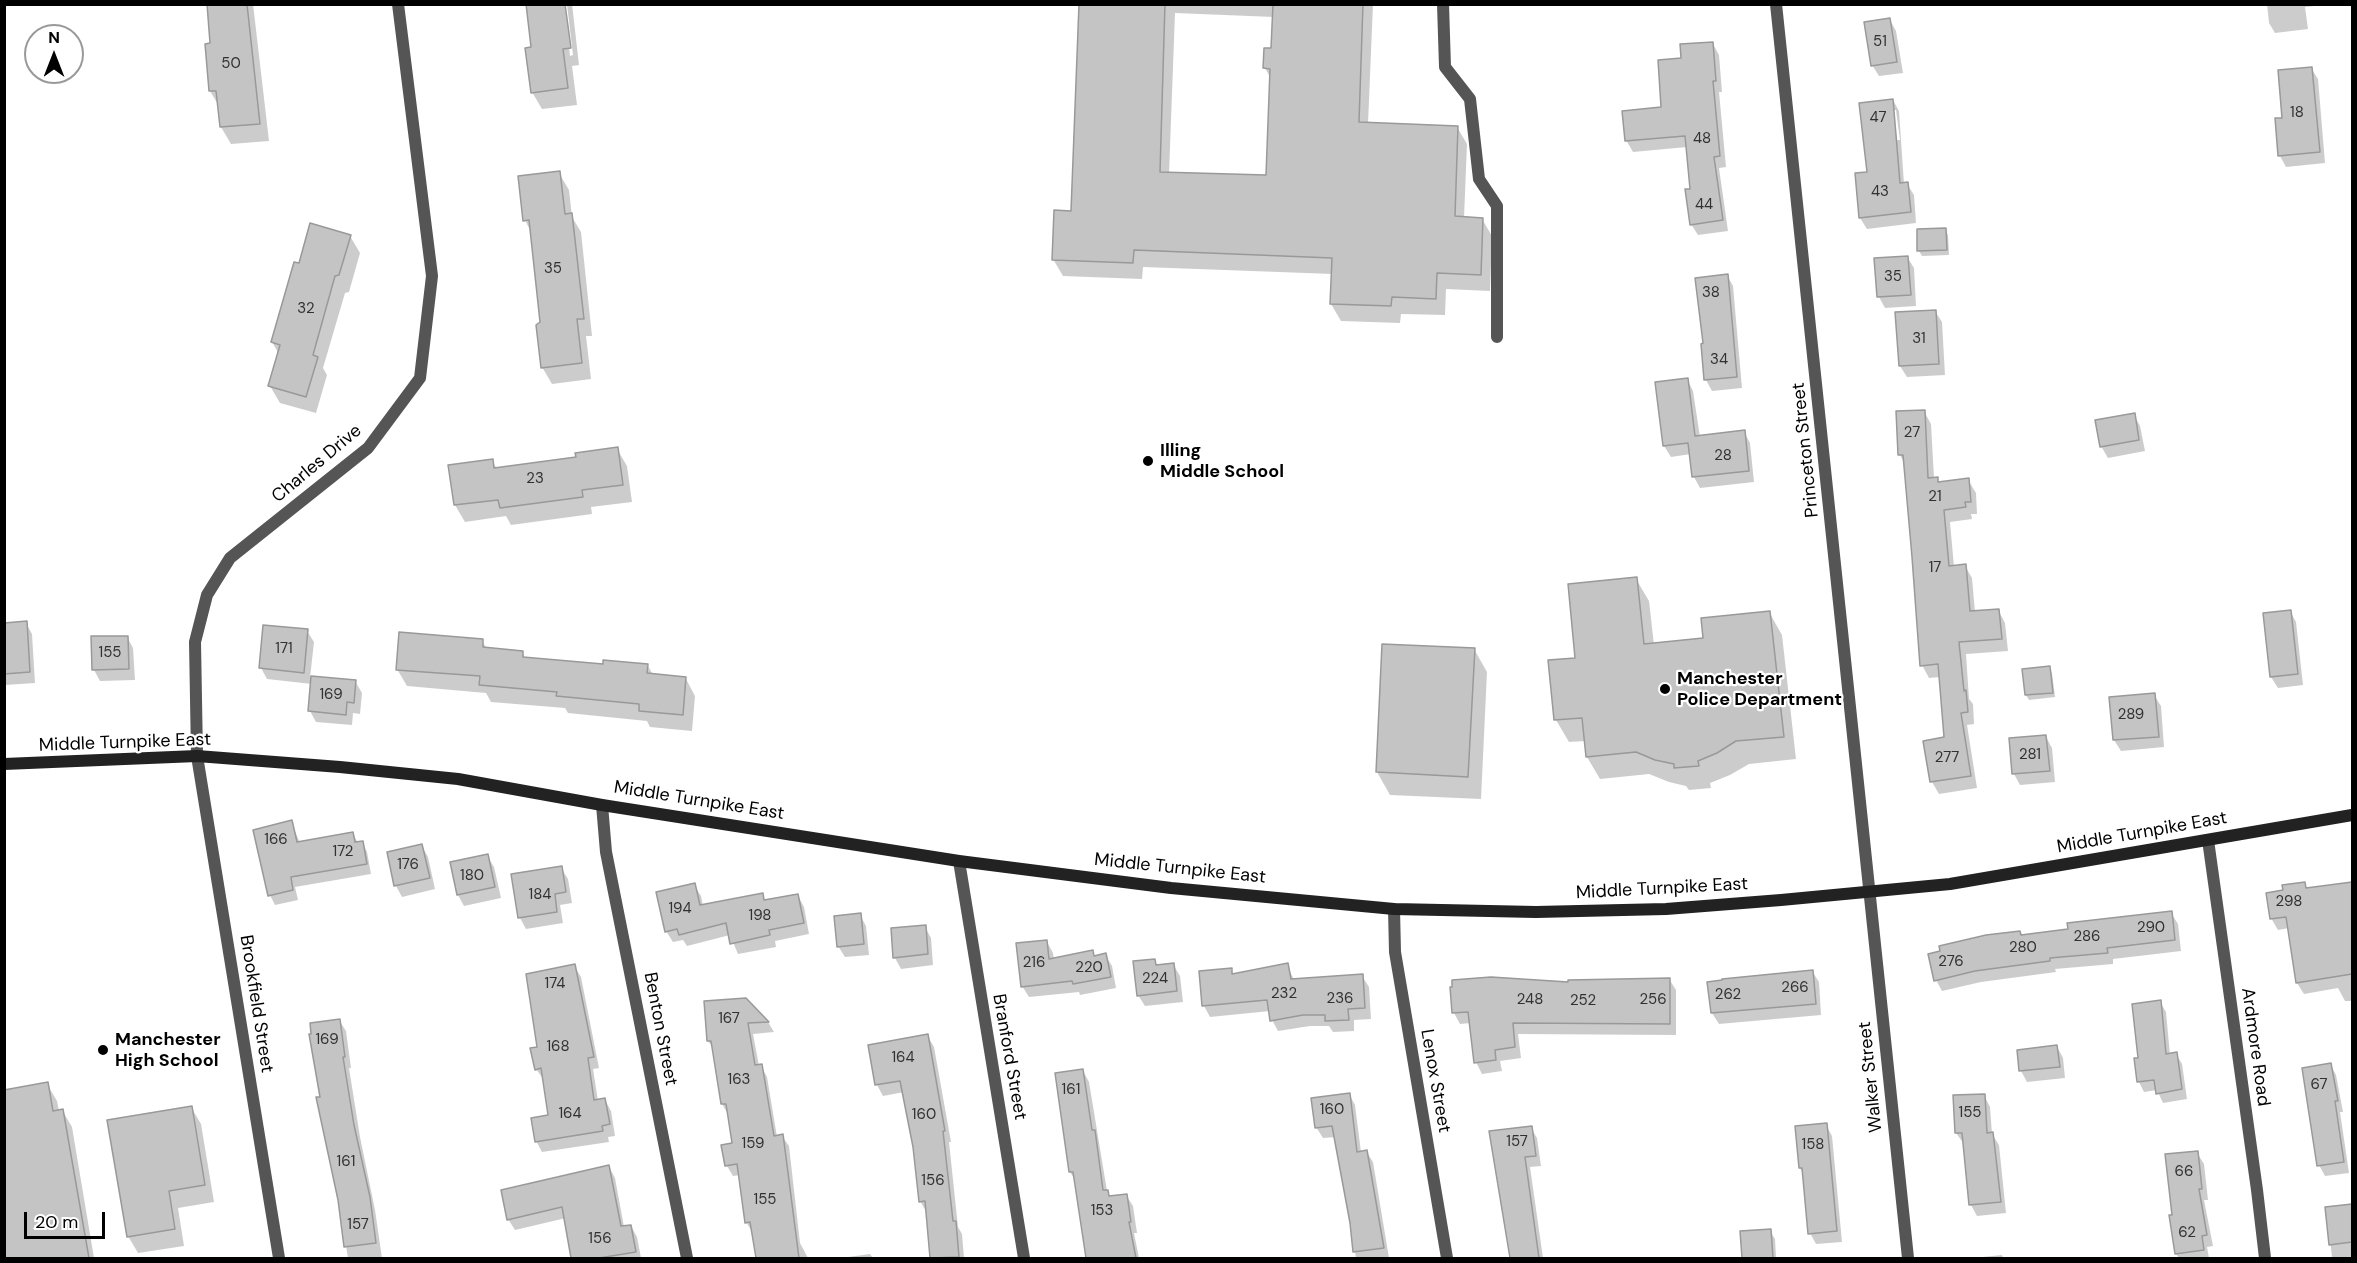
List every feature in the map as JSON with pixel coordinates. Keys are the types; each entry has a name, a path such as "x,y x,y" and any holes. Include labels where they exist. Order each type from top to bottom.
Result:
{"main road":[{"name":"Middle Turnpike East","path":"4,764 197,756 458,779 602,805 959,861 1171,888 1395,909 1536,912 1666,909 1950,884 2352,815"}],"street":[{"name":"Charles Drive","path":"197,756 195,642 207,595 231,558 368,448 420,378 432,276 398,4"},
{"path":"1443,4 1445,67 1470,99 1479,178 1497,206 1497,337"},
{"name":"Princeton Street","path":"1776,4 1870,891"},
{"name":"Brookfield Street","path":"197,756 279,1258"},
{"name":"Benton Street","path":"602,805 606,852 687,1258"},
{"name":"Ardmore Road","path":"2208,840 2265,1258"},
{"name":"Branford Street","path":"959,861 1024,1258"},
{"name":"Walker Street","path":"1870,891 1908,1258"},
{"name":"Lenox Street","path":"1395,909 1395,952 1447,1258"}],"building":[{"path":"207,4 247,4 260,124 220,127 216,91 209,91 205,44 210,43"},
{"path":"526,4 565,4 571,48 563,49 568,88 531,93 525,48 531,47"},
{"path":"1079,4 1165,4 1160,172 1266,175 1270,69 1263,68 1264,48 1271,48 1273,4 1363,4 1359,122 1458,126 1455,216 1483,218 1481,275 1437,273 1436,299 1392,297 1391,306 1330,304 1332,258 1134,250 1133,263 1052,260 1054,210 1071,211"},
{"path":"1890,18 1897,62 1871,66 1864,22"},
{"path":"1713,42 1716,81 1713,81 1720,156 1714,157 1723,220 1690,225 1685,189 1690,189 1685,136 1625,141 1622,111 1661,107 1658,60 1681,58 1680,44"},
{"path":"2312,67 2320,152 2278,156 2275,118 2282,118 2278,70"},
{"path":"1893,99 1900,183 1908,182 1911,212 1859,218 1855,173 1867,172 1859,103"},
{"path":"560,171 565,214 572,213 584,319 577,319 582,363 541,368 536,325 540,322 529,220 523,221 518,176"},
{"path":"310,223 351,235 339,275 335,276 313,355 318,357 306,397 268,386 280,345 271,342 294,262 299,263"},
{"path":"1946,228 1947,250 1917,251 1917,229"},
{"path":"1908,256 1911,295 1877,297 1874,258"},
{"path":"1728,274 1737,377 1704,380 1701,344 1703,343 1695,278"},
{"path":"1936,310 1939,364 1899,366 1895,312"},
{"path":"1688,378 1695,436 1745,430 1749,471 1692,477 1688,443 1663,446 1655,382"},
{"path":"1925,410 1928,478 1938,477 1938,482 1969,478 1971,502 1965,502 1966,507 1944,510 1949,566 1966,564 1970,611 1999,609 2002,639 1959,642 1968,712 1961,713 1971,776 1930,782 1923,741 1944,737 1938,664 1920,666 1903,455 1898,455 1896,411"},
{"path":"2135,413 2139,440 2100,447 2095,420"},
{"path":"618,447 623,485 582,490 583,497 500,508 498,500 454,505 448,465 493,459 494,468 576,457 575,453"},
{"name":"Manchester Police Department","path":"1637,577 1644,644 1703,638 1701,618 1770,611 1784,737 1736,741 1698,761 1699,766 1674,768 1674,764 1655,760 1636,752 1586,757 1582,718 1554,720 1548,660 1575,658 1568,584"},
{"path":"2291,610 2298,674 2270,677 2263,613"},
{"path":"27,621 30,672 4,674 4,623"},
{"path":"263,625 308,629 304,673 259,668"},
{"path":"399,632 483,639 483,647 523,651 523,657 603,664 603,660 648,664 647,673 686,677 683,715 639,711 639,704 556,696 557,692 479,685 480,676 396,670"},
{"path":"91,636 128,636 129,669 92,670"},
{"path":"1382,644 1475,648 1468,777 1376,772"},
{"path":"2050,666 2053,693 2025,695 2022,669"},
{"path":"311,676 356,680 354,703 347,702 346,715 308,711"},
{"path":"2155,693 2159,737 2113,740 2109,697"},
{"path":"2046,735 2050,771 2012,774 2009,738"},
{"path":"292,820 297,842 353,832 355,842 363,841 367,864 291,877 293,890 268,896 253,830"},
{"path":"422,844 430,878 394,886 387,852"},
{"path":"488,854 495,887 457,895 450,862"},
{"path":"562,866 566,892 555,894 557,912 518,918 511,874"},
{"path":"2305,882 2306,888 2352,882 2352,974 2296,983 2286,917 2270,919 2266,893 2283,890 2282,885"},
{"path":"695,883 700,905 763,893 764,900 798,894 804,923 769,930 770,935 730,944 726,923 679,935 677,929 665,932 656,892"},
{"path":"2172,911 2175,940 2107,948 2108,953 2050,958 2050,961 1975,971 1934,981 1928,954 1940,951 1939,946 1986,935 2020,931 2021,935 2068,929 2067,923"},
{"path":"861,913 864,944 837,947 834,916"},
{"path":"926,925 928,954 893,958 891,928"},
{"path":"1047,940 1049,959 1093,950 1094,956 1106,953 1111,977 1073,984 1072,981 1021,987 1016,943"},
{"path":"1155,959 1156,965 1174,963 1177,991 1137,996 1133,961"},
{"path":"1288,963 1291,979 1363,974 1365,1008 1348,1009 1349,1020 1325,1021 1325,1015 1303,1015 1270,1021 1267,1000 1202,1006 1199,971 1232,968 1232,974"},
{"path":"575,964 594,1057 588,1058 594,1100 605,1098 610,1124 602,1126 603,1131 535,1142 531,1118 548,1115 541,1068 535,1070 530,1048 537,1047 526,974"},
{"path":"1813,970 1816,1004 1711,1013 1707,982"},
{"path":"1491,977 1568,982 1568,980 1670,978 1670,1024 1513,1023 1515,1047 1495,1050 1496,1060 1474,1063 1468,1012 1452,1013 1450,987 1452,987 1452,980"},
{"path":"746,998 769,1022 748,1023 755,1065 762,1064 774,1136 783,1134 799,1258 756,1258 750,1222 745,1223 737,1164 725,1166 721,1145 732,1143 726,1104 721,1104 711,1041 707,1041 704,1001"},
{"path":"2161,1000 2166,1054 2177,1052 2182,1089 2156,1094 2154,1080 2137,1082 2134,1058 2138,1058 2132,1004"},
{"path":"340,1019 345,1057 343,1057 354,1125 370,1197 376,1243 344,1247 338,1200 316,1097 320,1097 309,1034 311,1034 310,1023"},
{"path":"928,1034 945,1131 943,1131 959,1257 930,1258 925,1201 919,1202 913,1147 900,1081 875,1085 868,1045"},
{"path":"2057,1045 2060,1067 2019,1071 2017,1050"},
{"path":"2331,1063 2338,1101 2335,1101 2344,1162 2317,1166 2302,1068"},
{"path":"1083,1069 1092,1130 1095,1130 1103,1190 1108,1190 1109,1196 1127,1194 1131,1222 1129,1222 1136,1258 1086,1258 1073,1172 1069,1172 1055,1073"},
{"path":"48,1082 53,1111 63,1109 89,1258 4,1258 4,1090"},
{"path":"1350,1093 1357,1152 1367,1150 1384,1248 1353,1252 1350,1223 1332,1126 1315,1128 1311,1098"},
{"path":"1985,1094 1987,1133 1993,1132 2001,1202 1969,1205 1962,1133 1955,1133 1953,1095"},
{"path":"192,1106 205,1185 169,1191 175,1229 127,1237 107,1120"},
{"path":"1827,1123 1837,1231 1808,1234 1802,1168 1799,1168 1795,1126"},
{"path":"1532,1126 1536,1156 1525,1157 1539,1258 1510,1258 1489,1131"},
{"path":"2198,1151 2202,1189 2199,1189 2207,1235 2202,1236 2204,1250 2175,1254 2169,1215 2172,1215 2165,1154"},
{"path":"609,1165 621,1226 631,1225 636,1252 599,1258 571,1258 562,1207 507,1220 501,1190"},
{"path":"2352,1204 2352,1242 2329,1245 2325,1207"},
{"path":"1771,1229 1773,1258 1742,1258 1740,1231"}],"place":[{"name":"Illing Middle School","path":"1148,461"},
{"name":"Manchester Police Department","path":"1665,689"},
{"name":"Manchester High School","path":"103,1050"}]}
